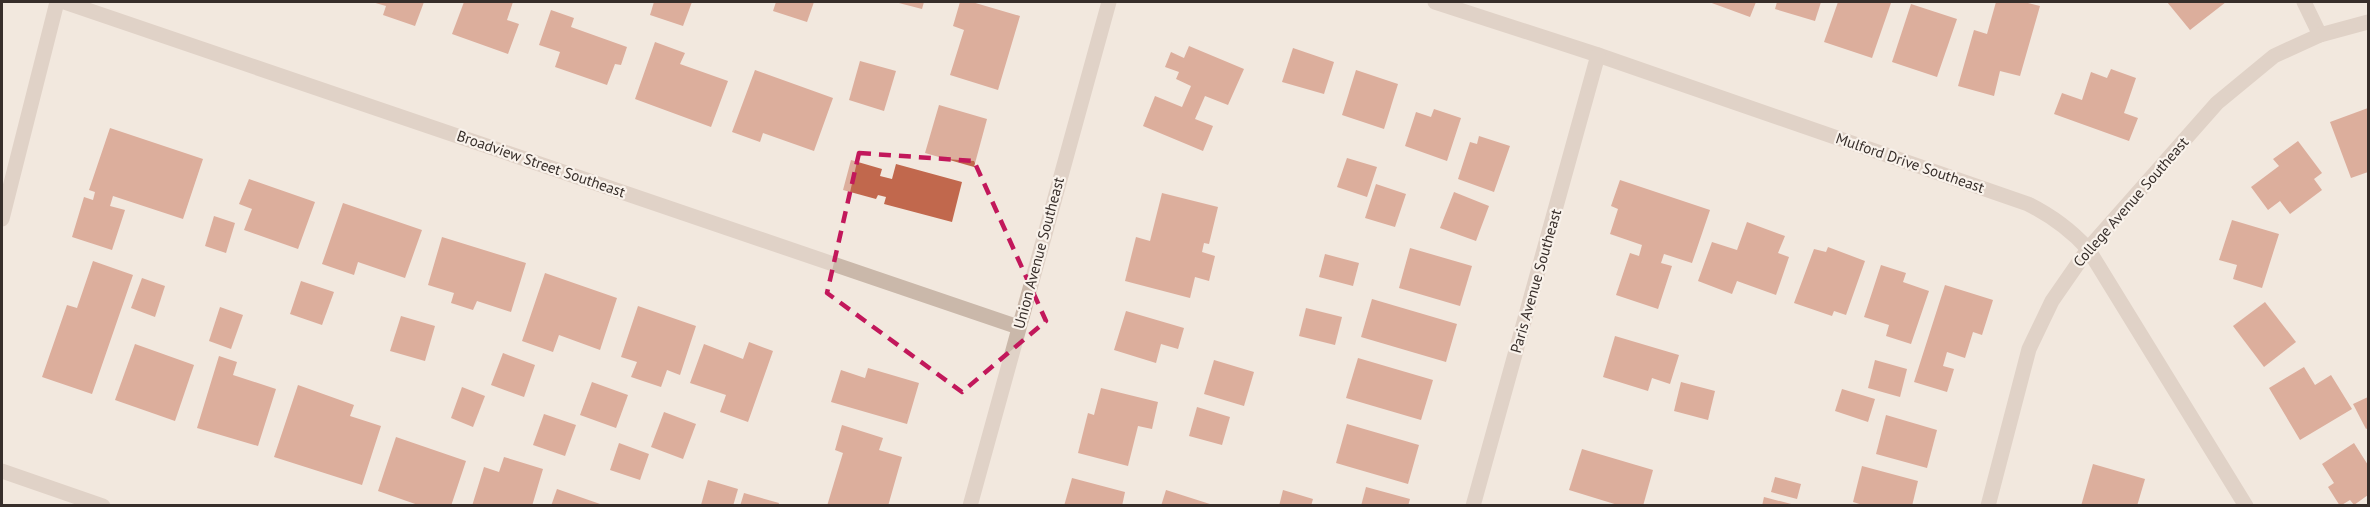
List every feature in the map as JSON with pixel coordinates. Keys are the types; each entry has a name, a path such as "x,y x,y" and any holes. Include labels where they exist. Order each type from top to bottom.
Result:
{"street":[{"path":"2,219 57,2"},
{"name":"Broadview Street Southeast","path":"64,2 1018,327"},
{"name":"Union Avenue Southeast","path":"970,506 1109,2"},
{"name":"Mulford Drive Southeast","path":"1435,2 2028,204 2060,222 2088,249 2246,506"},
{"path":"2304,2 2320,35"},
{"name":"College Avenue Southeast","path":"1988,506 2029,349 2052,301 2088,249 2217,104 2274,57 2320,35 2368,22"},
{"name":"Paris Avenue Southeast","path":"1473,506 1598,56"},
{"path":"2,471 103,506"}],"highlighted area":[{"path":"859,153 974,161 1046,321 962,392 827,293"}],"building":[{"path":"372,2 424,2 415,26 383,15 386,6"},
{"path":"464,2 513,2 507,20 519,24 508,54 452,34"},
{"path":"654,2 692,2 683,26 650,15"},
{"path":"776,2 814,2 807,22 773,11"},
{"path":"895,2 924,2 922,9"},
{"path":"960,2 972,2 1020,16 998,90 950,75 964,30 953,26"},
{"path":"1709,2 1756,2 1750,17"},
{"path":"1777,2 1821,2 1815,21 1775,9"},
{"path":"1838,2 1891,3 1872,58 1824,42"},
{"path":"1996,2 2024,2 2040,6 2020,76 2000,71 1994,96 1958,86 1974,30 1987,34"},
{"path":"2167,2 2226,2 2190,30"},
{"path":"1911,4 1957,19 1937,77 1892,62"},
{"path":"551,10 574,18 571,27 627,47 621,65 615,64 607,85 555,67 560,52 539,45"},
{"path":"655,42 685,53 680,64 728,81 711,127 635,99"},
{"path":"1189,46 1244,69 1228,105 1205,96 1195,119 1213,126 1203,151 1143,126 1155,96 1182,107 1191,86 1176,79 1179,72 1165,67 1171,52 1184,58"},
{"path":"1293,48 1334,62 1324,94 1282,82"},
{"path":"860,61 896,71 884,111 849,100"},
{"path":"2111,69 2136,78 2124,113 2138,118 2129,141 2054,114 2062,93 2082,100 2091,72 2107,78"},
{"path":"755,70 833,98 814,151 763,133 760,142 732,132"},
{"path":"1356,70 1398,84 1384,129 1342,115"},
{"path":"939,105 987,119 974,167 925,153"},
{"path":"2368,108 2368,172 2351,178 2330,122"},
{"path":"1434,109 1461,118 1447,161 1405,146 1416,112 1431,117"},
{"path":"110,128 203,159 183,219 113,196 110,206 125,210 112,250 72,237 84,197 93,200 95,192 89,190"},
{"path":"1479,136 1510,146 1494,192 1458,179 1470,142 1477,144"},
{"path":"2298,141 2322,173 2314,179 2322,190 2290,214 2280,201 2268,210 2251,187 2279,166 2273,159"},
{"path":"1347,158 1377,167 1367,197 1337,187"},
{"path":"851,160 882,169 880,176 892,179 896,164 962,182 952,222 884,204 886,197 878,195 876,199 843,190"},
{"path":"249,179 315,202 298,249 244,230 252,209 239,204"},
{"path":"1620,180 1710,210 1692,263 1664,254 1661,263 1672,266 1658,309 1616,295 1630,253 1639,256 1642,245 1610,234 1618,209 1611,206"},
{"path":"1376,184 1406,194 1395,227 1365,218"},
{"path":"1454,192 1489,206 1476,241 1440,228"},
{"path":"1162,193 1218,207 1209,244 1204,243 1202,252 1215,256 1209,281 1195,277 1190,298 1125,281 1136,237 1150,241"},
{"path":"343,203 422,230 405,278 358,262 354,275 322,264"},
{"path":"214,216 235,223 226,253 205,246"},
{"path":"2232,220 2279,234 2262,288 2233,279 2237,265 2219,260"},
{"path":"1747,222 1785,236 1778,253 1789,257 1776,295 1737,281 1732,294 1698,281 1712,242 1737,250"},
{"path":"442,237 526,263 511,312 477,301 473,310 451,303 454,293 428,285"},
{"path":"1828,247 1865,261 1846,315 1834,311 1832,316 1794,303 1814,249 1826,252"},
{"path":"1410,248 1472,266 1460,306 1399,288"},
{"path":"1325,254 1359,263 1353,286 1319,277"},
{"path":"93,261 133,275 92,394 42,377 67,305 77,308"},
{"path":"1881,265 1906,273 1903,282 1929,291 1911,344 1886,336 1889,325 1864,317"},
{"path":"545,273 617,298 600,350 559,335 553,352 522,341"},
{"path":"142,278 165,286 155,317 131,308"},
{"path":"301,281 334,292 322,325 290,314"},
{"path":"1945,285 1993,300 1982,335 1973,332 1965,358 1947,352 1943,366 1954,369 1947,392 1914,382"},
{"path":"1372,299 1457,324 1446,362 1361,337"},
{"path":"2265,302 2296,342 2264,367 2233,326"},
{"path":"638,306 696,326 680,375 667,370 661,387 631,377 637,362 621,357"},
{"path":"220,307 243,315 231,349 209,341"},
{"path":"1306,308 1342,317 1335,345 1299,336"},
{"path":"1126,311 1184,328 1178,349 1161,344 1156,363 1114,350"},
{"path":"401,316 435,326 425,361 390,351"},
{"path":"1615,336 1679,355 1670,384 1652,378 1648,391 1603,377"},
{"path":"749,342 773,351 748,422 720,412 726,395 690,383 704,344 743,359"},
{"path":"135,344 194,365 175,421 115,400"},
{"path":"503,353 535,365 524,397 491,385"},
{"path":"219,356 237,362 233,375 276,389 258,446 197,428"},
{"path":"1358,358 1433,380 1421,420 1346,398"},
{"path":"1214,360 1254,372 1244,406 1204,394"},
{"path":"1875,360 1907,369 1900,397 1868,388"},
{"path":"2304,367 2315,385 2331,375 2352,409 2300,440 2269,388"},
{"path":"868,368 919,383 907,424 831,402 841,370 865,378"},
{"path":"592,382 628,395 616,428 580,415"},
{"path":"1681,382 1715,391 1708,420 1674,411"},
{"path":"298,385 354,405 350,416 381,426 362,485 274,457"},
{"path":"462,387 485,396 473,427 451,418"},
{"path":"1101,388 1158,402 1152,429 1138,426 1128,466 1078,453 1088,413 1094,415"},
{"path":"1842,389 1875,399 1868,422 1835,411"},
{"path":"2368,397 2368,428 2366,429 2353,404"},
{"path":"1197,407 1230,417 1222,445 1189,436"},
{"path":"664,412 696,424 683,459 651,447"},
{"path":"544,414 576,425 565,456 533,445"},
{"path":"1886,415 1937,430 1927,468 1876,454"},
{"path":"1347,424 1419,445 1408,484 1336,463"},
{"path":"842,425 883,438 879,450 902,457 888,506 827,506 843,453 835,450"},
{"path":"396,437 466,461 451,506 421,506 378,491"},
{"path":"619,443 649,454 640,480 610,470"},
{"path":"2354,443 2368,465 2368,495 2354,505 2350,500 2340,506 2328,487 2334,483 2322,464"},
{"path":"1582,449 1653,470 1643,506 1621,506 1569,490"},
{"path":"504,457 543,469 532,506 472,506 484,467 499,472"},
{"path":"2093,464 2145,479 2137,506 2081,506"},
{"path":"1862,466 1918,481 1912,506 1866,506 1853,502"},
{"path":"1775,477 1801,484 1797,499 1771,492"},
{"path":"1072,478 1125,492 1122,506 1064,506"},
{"path":"708,480 738,489 733,506 701,505"},
{"path":"1366,487 1410,499 1408,506 1361,506"},
{"path":"557,489 603,505 603,506 551,506"},
{"path":"1166,490 1213,505 1213,506 1161,506"},
{"path":"1283,490 1313,499 1311,506 1279,506"},
{"path":"744,493 779,503 778,506 740,506"},
{"path":"1764,497 1795,505 1795,506 1762,506"}]}
